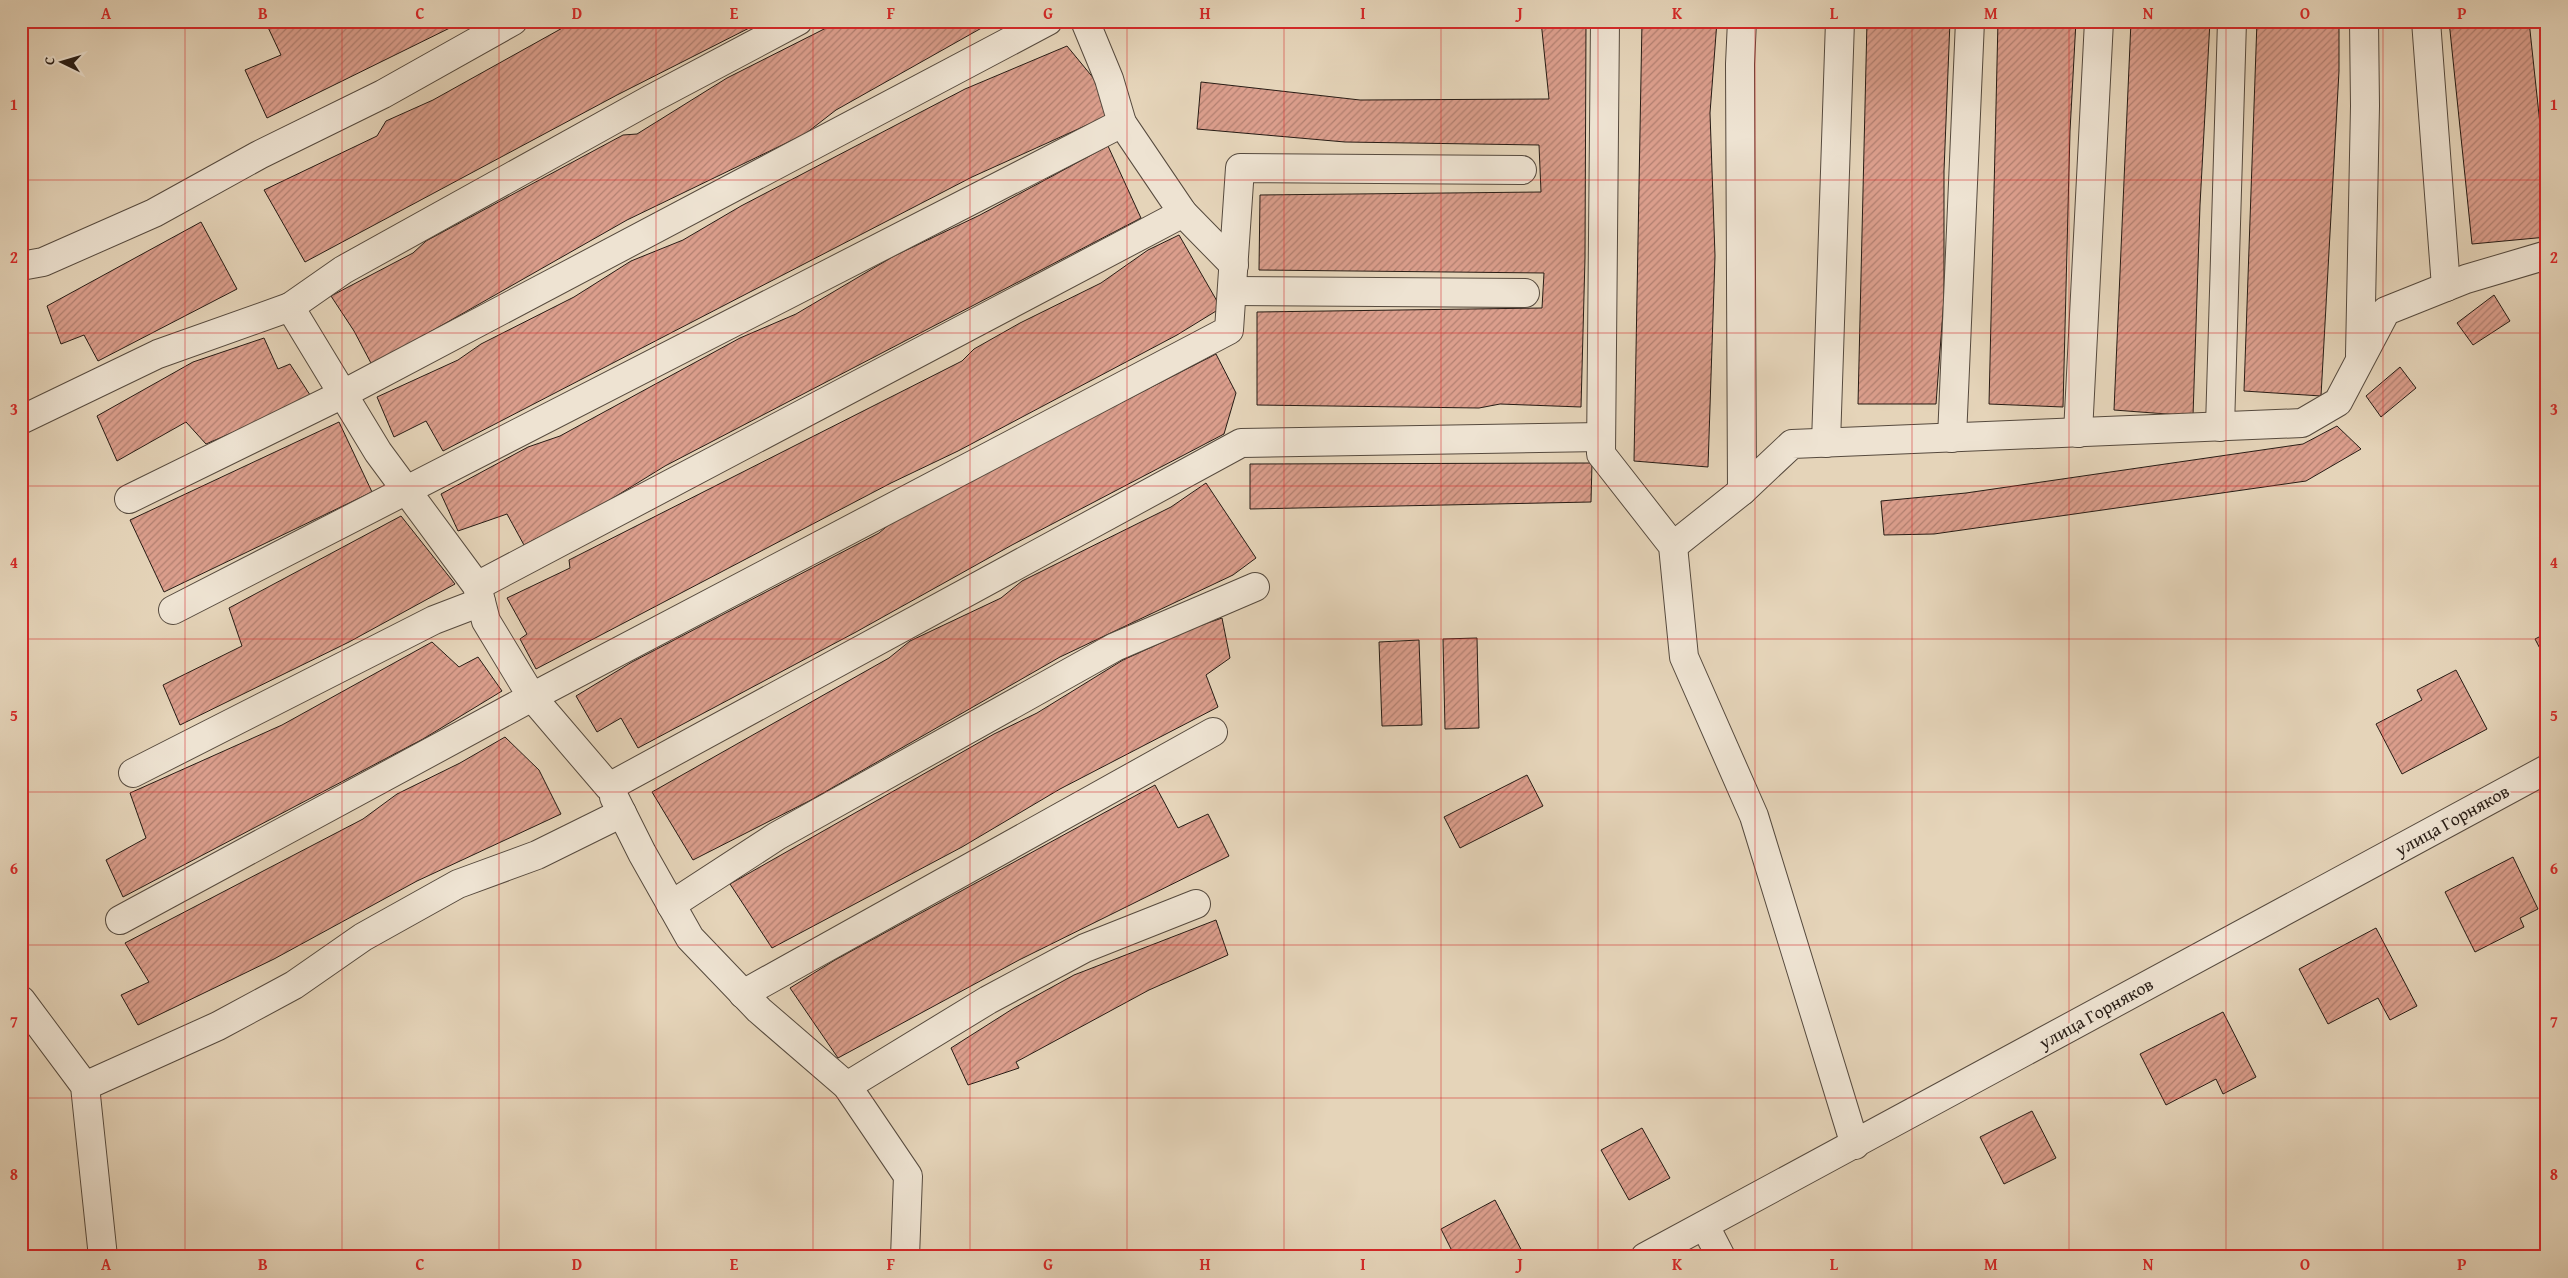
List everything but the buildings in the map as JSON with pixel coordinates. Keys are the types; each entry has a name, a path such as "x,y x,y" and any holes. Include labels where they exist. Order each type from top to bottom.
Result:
{"street":[{"path":"21,266 43,262 154,212 259,155 383,94 513,21"},
{"path":"21,420 158,354 290,307 343,270 651,99 798,21"},
{"path":"129,499 343,394 1048,21"},
{"path":"1085,21 1109,79 1122,123 1183,213 1233,278 1525,293"},
{"path":"1605,21 1601,454 1673,546 1684,657 1754,816 1854,1144"},
{"path":"1742,21 1740,64 1742,491"},
{"path":"1826,443 1840,21"},
{"path":"1952,438 1970,21"},
{"path":"2078,432 2098,21"},
{"path":"2220,427 2232,21"},
{"path":"2360,361 2365,106 2364,21"},
{"path":"2426,21 2446,287"},
{"path":"173,610 1122,123"},
{"path":"120,920 532,697 1229,330 1240,168 1522,170"},
{"path":"133,773 434,620 1183,213"},
{"path":"1673,546 1742,491 1792,444 2302,423 2338,402 2386,311 2446,287 2547,255"},
{"path":"290,307 378,452 479,594 486,621 532,697 610,787 622,813 690,938 743,994 847,1086 908,1176 906,1257"},
{"path":"610,787 1241,443 1601,437"},
{"path":"671,905 777,836 1115,647 1255,587"},
{"path":"743,994 1213,732"},
{"name":"улица Горняков","path":"1645,1257 2547,769"},
{"path":"85,1086 218,1026 294,985 363,937 458,884 538,854 622,813"},
{"path":"847,1086 988,1000 1085,948 1196,904"},
{"path":"21,1000 85,1086 103,1257"},
{"path":"1705,1226 1721,1257"}]}
